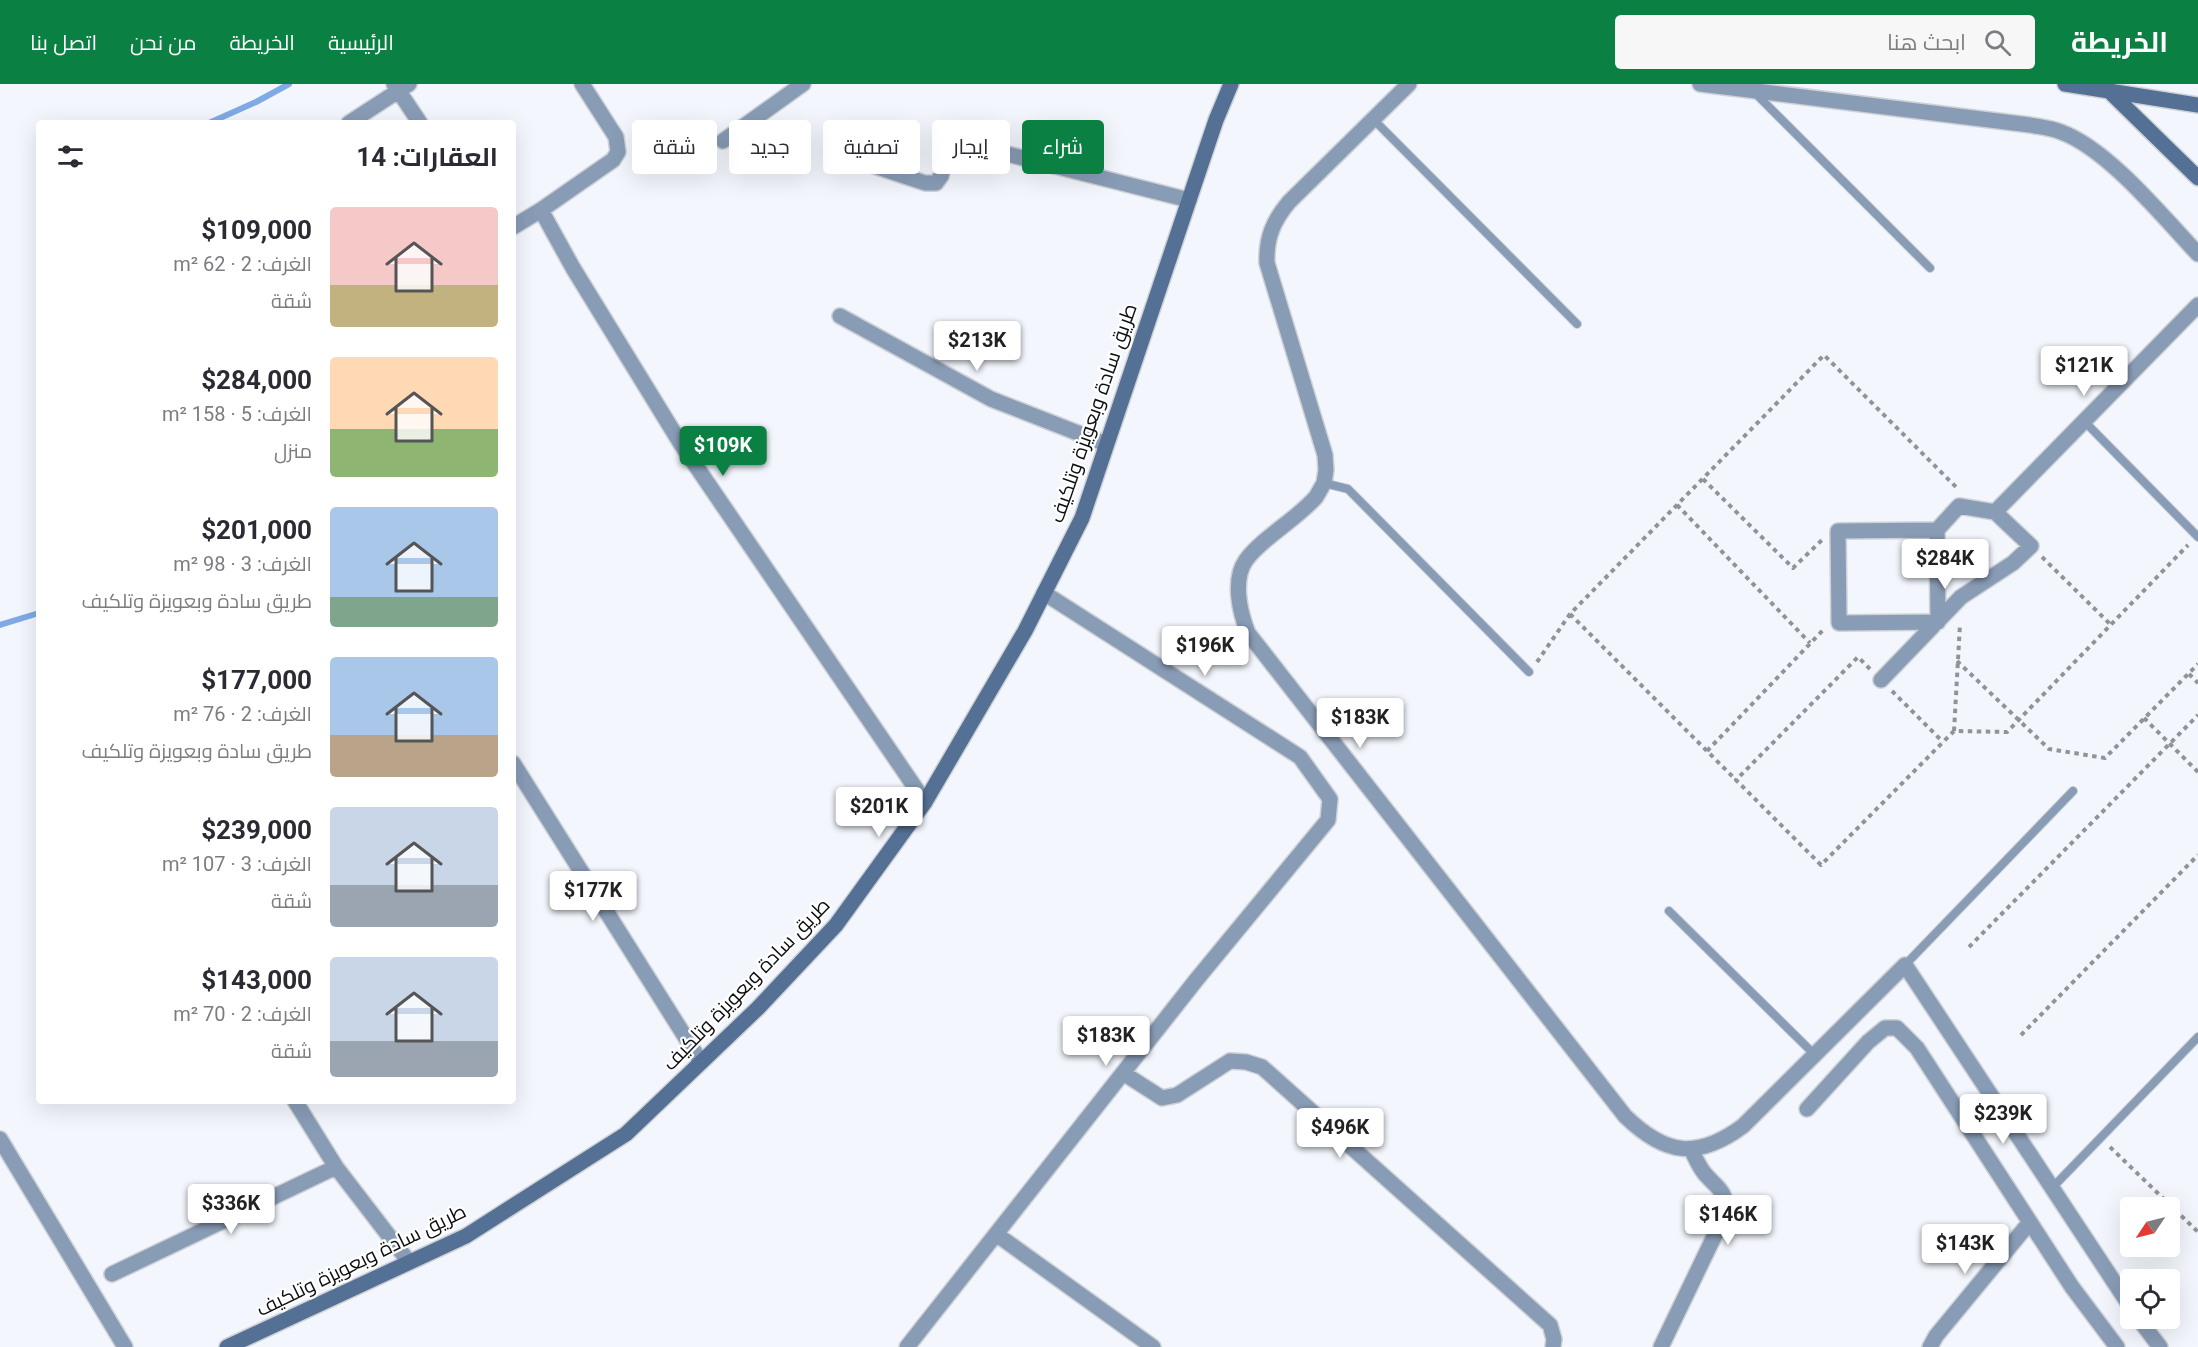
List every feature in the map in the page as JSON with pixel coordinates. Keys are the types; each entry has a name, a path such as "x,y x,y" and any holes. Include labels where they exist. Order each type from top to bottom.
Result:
{"main road":[{"name":"طريق سادة وبعويزة وتلكيف","path":"227,1347 466,1236 626,1134 758,1008 836,926 925,802 1025,631 1082,519 1216,120 1231,84"},
{"path":"2065,84 2198,105"},
{"path":"2108,90 2198,178"}],"street":[{"path":"516,225 613,160 618,152 616,137 582,84"},
{"path":"1409,84 1278,215 1269,231 1266,248 1267,263 1322,439 1326,470 1324,483 1316,497 1244,562 1238,596 1240,614 1248,633 1625,1116 1642,1132 1674,1148 1691,1149 1728,1137 1743,1126 1905,965 2120,1291"},
{"path":"1700,84 2030,125 2061,132 2099,153 2198,254"},
{"path":"353,120 400,86 418,120"},
{"path":"723,141 797,86"},
{"path":"898,174 925,183 936,183 941,176 949,149 960,144 972,145 1189,200"},
{"path":"541,210 573,268 681,444 925,802"},
{"path":"1995,512 2198,305"},
{"path":"840,316 991,399 1106,444"},
{"path":"1881,680 1938,622 1961,597 2013,563 2031,546 1995,512 1959,506 1937,530 1938,622"},
{"path":"1937,530 1838,531 1839,623 1938,622"},
{"path":"907,1347 1197,979 1328,820 1330,799 1300,757 1044,593"},
{"path":"516,769 701,1062"},
{"path":"1806,1109 1868,1042 1885,1028 1897,1028 1917,1048 2072,1287 2117,1347"},
{"path":"1123,1073 1162,1098 1177,1095 1230,1061 1246,1062 1262,1067 1550,1325 1554,1339 1553,1347"},
{"path":"297,1104 336,1167 409,1262"},
{"path":"0,1140 125,1347"},
{"path":"1661,1347 1725,1214 1726,1201 1722,1189 1704,1173 1691,1149"},
{"path":"112,1274 336,1167"},
{"path":"1930,1347 1936,1336 2030,1222"},
{"path":"996,1234 1153,1347"},
{"path":"2146,1329 2160,1347"}],"lane":[{"path":"1753,90 1930,268"},
{"path":"1373,118 1577,324"},
{"path":"2084,421 2197,537"},
{"path":"1324,483 1348,489 1529,672"},
{"path":"1905,965 2073,791"},
{"path":"1669,911 1815,1055"},
{"path":"2051,1189 2198,1037"}],"path":[{"path":"1529,672 1570,614 1824,355 1978,509"},
{"path":"1703,479 1793,568 1824,539 1838,531"},
{"path":"1677,505 1810,643"},
{"path":"1954,731 2007,732 2197,537"},
{"path":"2031,546 2111,624"},
{"path":"1570,614 1821,864 1954,731 1961,597"},
{"path":"1707,751 1839,613"},
{"path":"1736,780 1858,657 1943,742"},
{"path":"1957,662 2049,749 2105,758 2198,664"},
{"path":"2189,674 2198,683"},
{"path":"1969,947 2198,715"},
{"path":"2144,718 2198,772"},
{"path":"2021,1035 2198,855"},
{"path":"2100,1137 2198,1232"}],"waterway":[{"path":"216,120 289,84"},
{"path":"0,625 36,614"}]}
